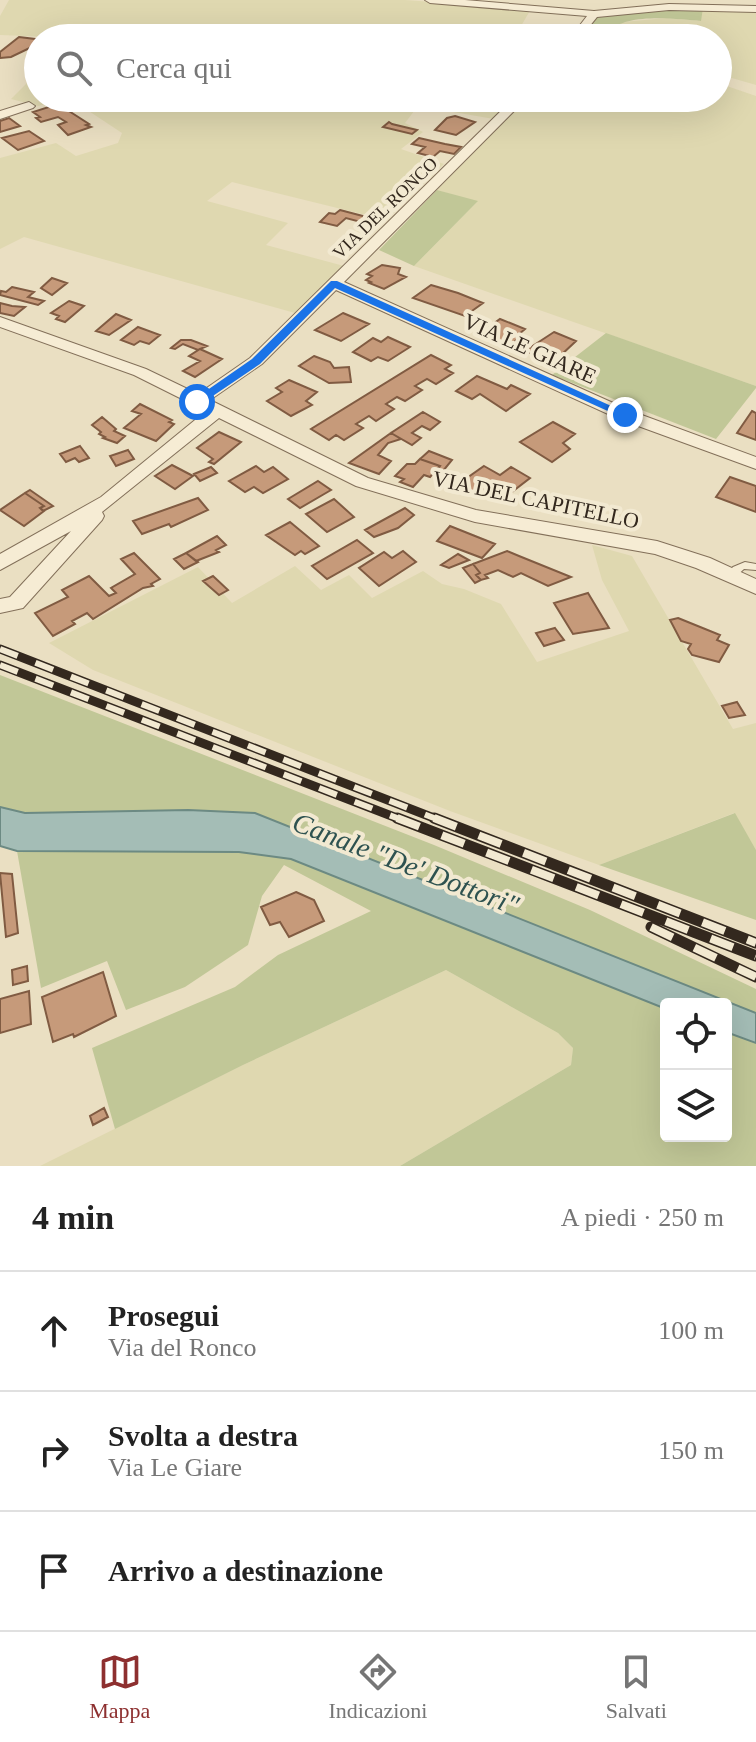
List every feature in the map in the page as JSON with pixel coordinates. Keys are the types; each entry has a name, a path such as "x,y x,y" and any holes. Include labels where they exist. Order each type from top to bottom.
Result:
{"street":[{"path":"430,0 594,14 669,7 756,9"},
{"path":"586,24 594,14"},
{"path":"0,115 24,108"},
{"name":"VIA DEL RONCO","path":"197,402 256,361 507,112"},
{"name":"VIA LE GIARE","path":"334,283 625,415 756,463"},
{"name":"VIA DEL CAPITELLO","path":"0,322 140,372 362,482 475,516 657,548 756,587"},
{"path":"0,606 16,603 108,501 216,412"},
{"path":"0,563 108,501"}],"lane":[{"path":"731,575 740,566 747,564 756,567"}],"shaded area":[{"path":"9,0 405,0 531,9 522,24 24,24 24,36 0,35 0,16"},
{"path":"703,8 756,11 756,85 732,78 732,24 620,24 667,18 700,21"},
{"path":"24,86 24,102 11,99"},
{"path":"732,88 756,96 756,386 414,266 477,202 437,190 514,112 732,112"},
{"path":"90,112 413,112 405,123 423,132 401,149 444,164 386,220 232,182 207,201 288,223 266,245 344,266 295,313 24,237 0,249 0,158 56,143 76,156 118,143 122,133"},
{"path":"453,112 501,112 494,119"},
{"path":"592,545 632,556 733,729 756,723 756,850 734,813 599,865 450,811 93,670 49,643 198,567 232,603 295,566 321,590 349,575 372,598 423,571 442,584 501,604 537,662 629,631 602,580"},
{"path":"446,970 558,1033 573,1048 571,1065 400,1166 40,1166 243,1065"}],"green space":[{"path":"703,8 701,21 665,18 592,24 598,16"},
{"path":"437,190 478,201 414,266 379,250"},
{"path":"606,333 756,388 716,439 552,375"},
{"path":"0,675 434,845 590,910 756,989 756,1013 732,1003 732,998 718,998 255,813 188,810 25,813 0,807"},
{"path":"735,813 756,850 756,920 599,865"},
{"path":"17,851 239,852 291,859 660,1007 660,1142 732,1142 732,1034 756,1043 756,1166 400,1166 571,1065 573,1048 558,1033 446,970 115,1129 92,1048 235,987 278,955 371,911 284,865 262,896 248,945 185,987 126,1010 107,961 41,988"}],"water":[{"path":"0,807 25,813 188,810 255,813 718,998 660,998 660,1007 291,859 239,852 17,851 0,846"},
{"path":"732,1003 756,1013 756,1043 732,1034"}],"building":[{"path":"19,37 24,38 24,51 0,58 0,52"},
{"path":"33,112 70,112 91,127 68,135 58,125 66,122 58,117 41,122 36,118 40,117"},
{"path":"455,116 475,122 456,135 435,130 447,118"},
{"path":"9,118 20,126 0,132 0,121"},
{"path":"389,122 417,130 412,134 383,127"},
{"path":"29,131 44,141 18,150 2,138"},
{"path":"419,138 461,147 454,154 440,151 433,157 418,153 425,147 412,144"},
{"path":"340,210 378,220 372,225 346,218 337,226 320,222 329,213 335,214"},
{"path":"382,265 400,268 398,274 406,277 384,289 369,283 366,280 372,276 367,274"},
{"path":"52,278 67,283 52,295 41,288"},
{"path":"431,285 483,303 465,316 413,298"},
{"path":"12,287 34,292 28,297 44,301 38,305 0,295 1,291 6,292"},
{"path":"69,301 84,306 65,322 56,319 59,316 51,313"},
{"path":"0,303 25,307 14,316 0,313"},
{"path":"343,313 369,324 341,341 315,330"},
{"path":"116,314 131,320 109,335 96,331"},
{"path":"500,319 525,329 510,346 482,332"},
{"path":"138,327 160,335 149,344 140,341 134,345 121,340"},
{"path":"554,332 576,341 550,361 525,351"},
{"path":"388,337 410,347 388,361 378,357 371,361 353,352 373,338 381,342"},
{"path":"181,340 207,346 198,350 183,344 171,348"},
{"path":"200,349 222,359 195,377 183,371 200,361 189,356"},
{"path":"431,355 451,365 445,369 453,373 436,384 427,379 415,386 422,390 405,401 397,397 386,404 394,409 376,421 369,416 356,424 363,428 344,440 336,435 329,440 311,429"},
{"path":"314,356 330,362 334,368 349,367 351,382 329,383 299,366"},
{"path":"477,376 507,389 511,385 530,394 506,411 480,394 472,399 456,391"},
{"path":"289,380 317,392 306,401 312,405 291,416 267,401 282,392 276,388"},
{"path":"140,404 172,420 169,422 174,424 156,441 124,428 141,414 132,411"},
{"path":"752,411 756,413 756,440 737,433"},
{"path":"423,412 440,422 430,430 422,426 412,433 421,438 412,445 391,433"},
{"path":"102,417 116,429 114,431 125,436 117,443 103,438 92,425"},
{"path":"553,422 575,434 563,443 570,449 552,462 520,442"},
{"path":"219,432 241,442 214,464 209,462 213,459 197,448"},
{"path":"391,433 401,439 388,443 378,455 391,461 379,474 349,463"},
{"path":"80,446 89,458 66,462 60,454"},
{"path":"128,450 134,459 116,466 110,456"},
{"path":"429,451 452,460 443,471 438,469 440,466 420,459"},
{"path":"420,459 440,466 430,477 424,475 413,487 400,482 404,479 395,476 407,464 415,464"},
{"path":"172,465 193,476 175,489 155,476"},
{"path":"256,466 264,472 273,467 288,479 263,493 254,487 245,492 229,481"},
{"path":"484,466 500,475 511,467 530,478 504,498 489,486 478,494 457,485"},
{"path":"211,467 217,473 200,481 194,474"},
{"path":"730,477 756,486 756,512 716,497"},
{"path":"318,481 331,490 300,508 288,499"},
{"path":"30,490 53,506 43,511 40,508 44,506 25,493"},
{"path":"25,493 44,506 40,508 44,511 24,526 0,510"},
{"path":"198,498 208,510 171,527 169,524 142,534 133,521"},
{"path":"334,499 354,517 327,532 306,514"},
{"path":"405,508 414,515 398,528 374,537 365,530"},
{"path":"290,522 319,546 305,554 301,551 295,555 266,535"},
{"path":"450,526 495,544 482,558 437,541"},
{"path":"217,536 226,545 216,550 219,552 196,561 186,553"},
{"path":"357,540 373,553 327,579 312,566"},
{"path":"403,551 416,562 379,586 359,568 384,552 392,558"},
{"path":"507,551 571,577 548,586 521,573 513,577 498,570 481,580 476,575 480,573 473,564"},
{"path":"134,553 160,579 151,584 153,586 143,588 93,619 87,613 53,636 35,613 68,597 62,590 89,576 109,596 116,593 111,588 135,574 121,559"},
{"path":"186,553 198,562 184,569 174,559"},
{"path":"458,554 469,560 449,568 441,565"},
{"path":"473,564 481,580 475,583 463,568"},
{"path":"213,576 228,590 219,595 203,581"},
{"path":"588,593 609,628 573,634 554,603"},
{"path":"678,618 720,635 717,640 729,645 719,662 692,655 688,649 691,644 681,641 670,620"},
{"path":"555,628 564,640 544,646 536,633"},
{"path":"737,702 745,715 729,718 722,706"},
{"path":"0,873 12,874 18,933 6,937"},
{"path":"296,892 314,900 324,921 289,937 280,922 270,925 261,907"},
{"path":"27,966 28,981 13,985 12,970"},
{"path":"103,972 116,1016 74,1037 73,1034 53,1042 42,997"},
{"path":"29,991 31,1024 0,1033 0,999"},
{"path":"104,1108 108,1117 93,1125 90,1116"}],"railway":[{"path":"0,649 439,820"},
{"path":"0,665 402,820"},
{"path":"397,818 756,956"},
{"path":"434,818 756,943"},
{"path":"651,927 756,977"}],"route":[{"path":"197,402 256,361 334,283 625,415"}],"water label":[{"name":"Canale \"De' Dottori\"","path":"406,863"}]}
